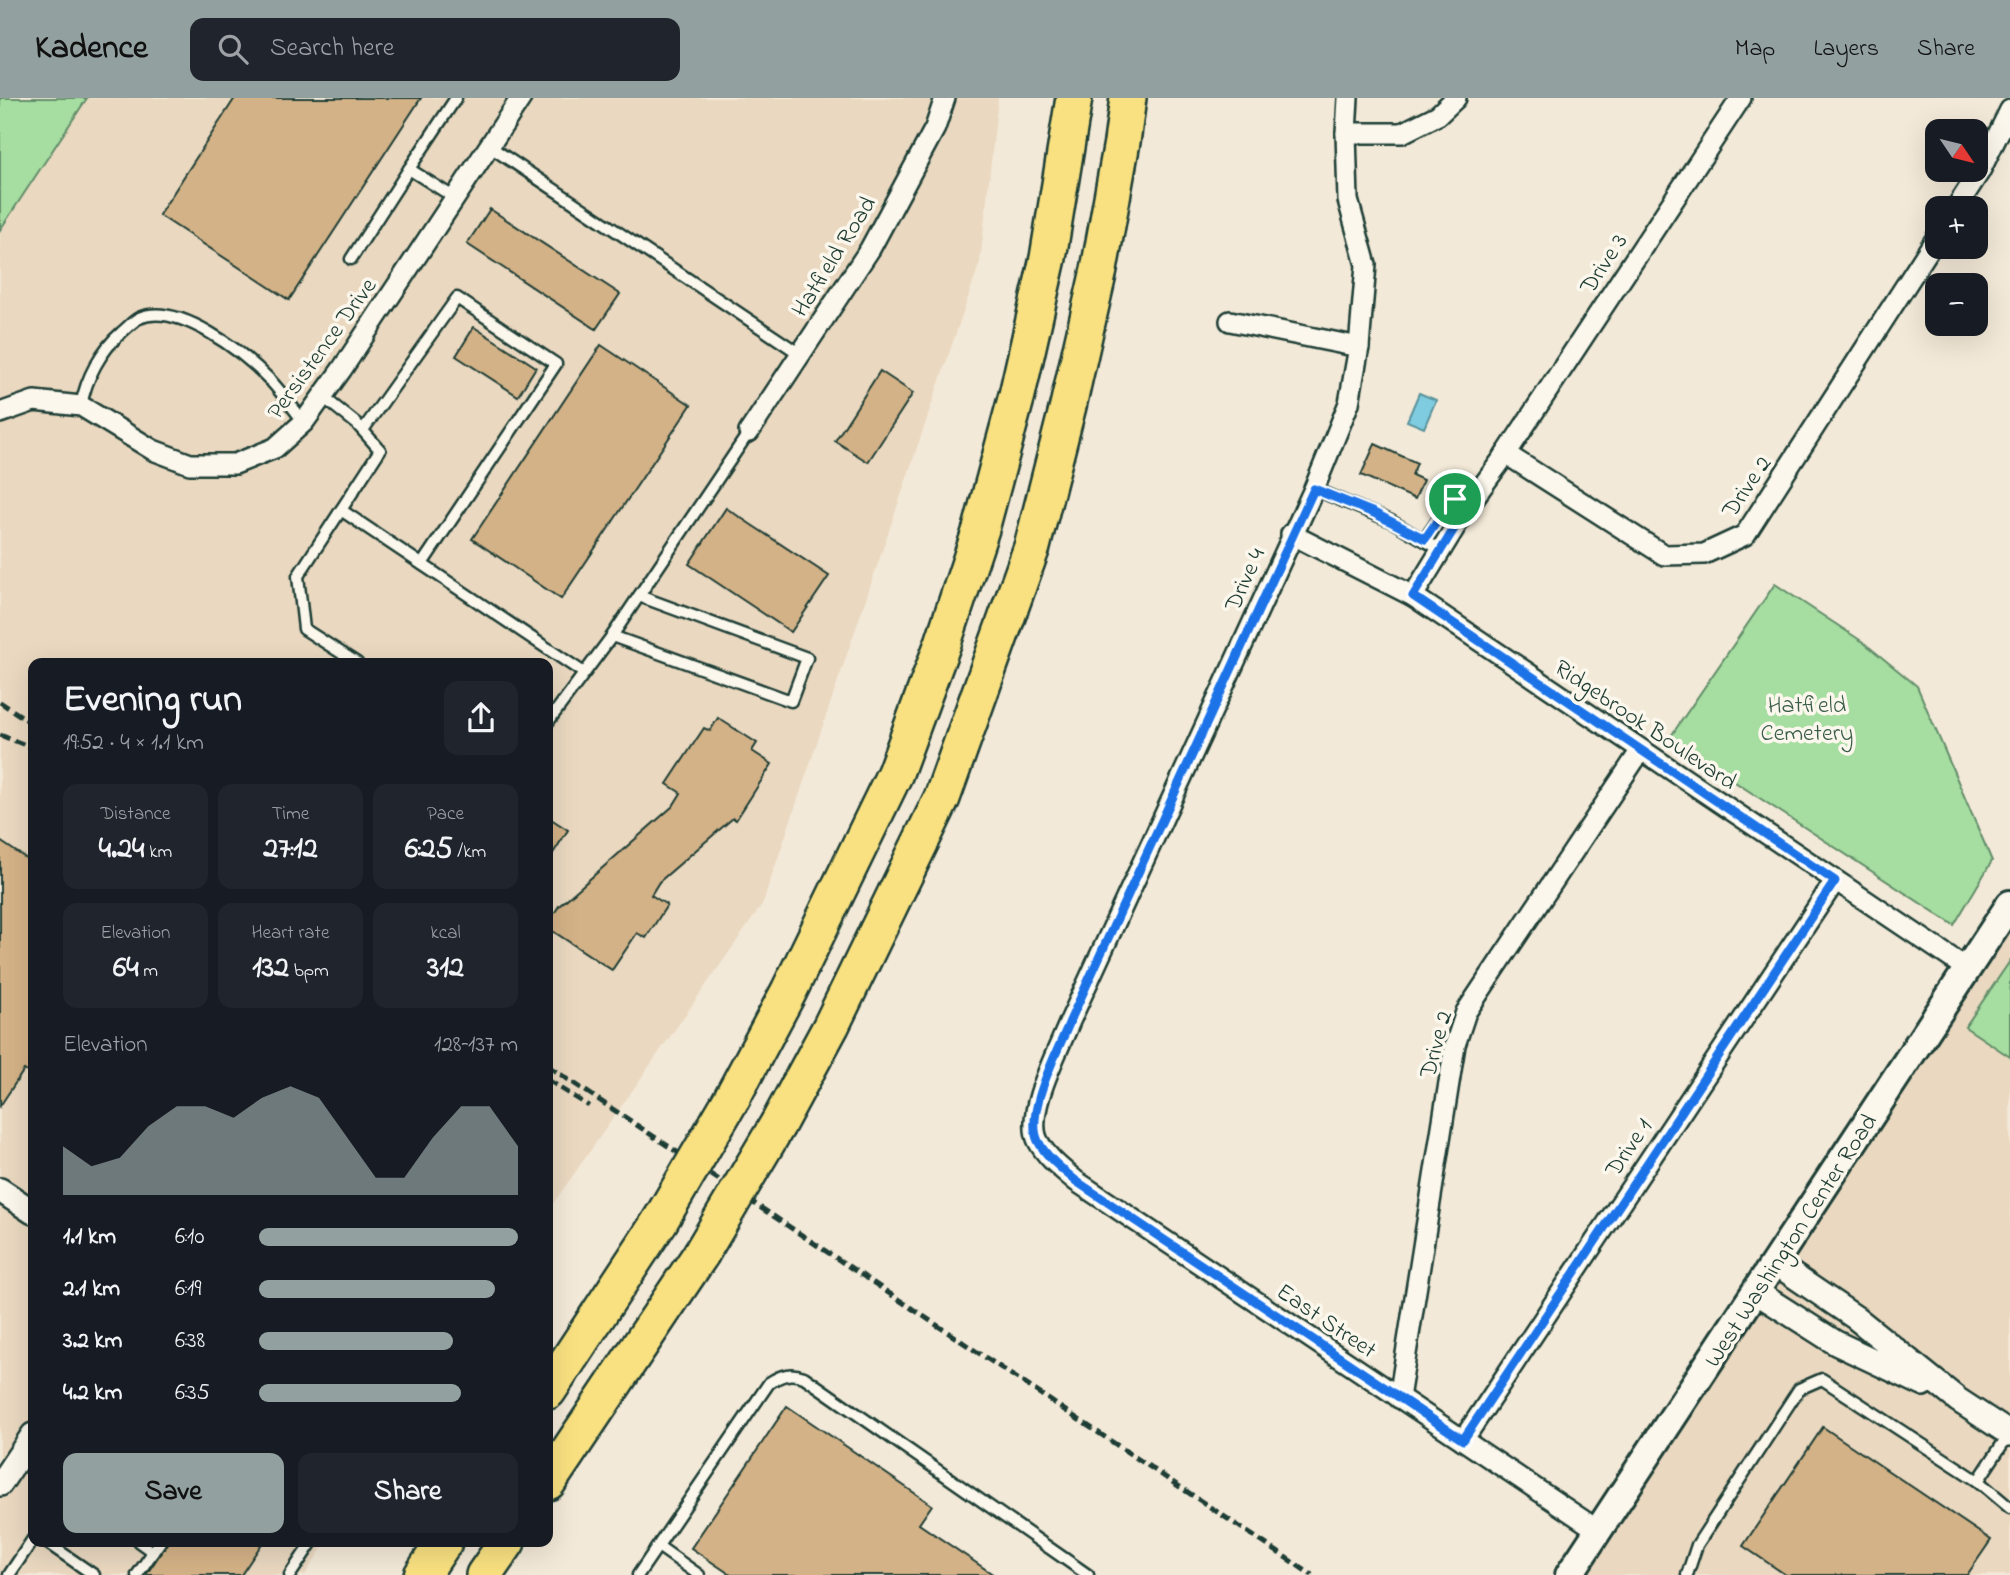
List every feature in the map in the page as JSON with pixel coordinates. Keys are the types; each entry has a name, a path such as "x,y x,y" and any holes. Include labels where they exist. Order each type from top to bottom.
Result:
{"highway":[{"path":"553,1383 660,1221 732,1098 789,991 895,773 981,529 1017,395 1048,258 1074,98"},
{"path":"553,1475 701,1254 778,1124 831,1026 942,798 1027,560 1068,406 1099,270 1128,98"},
{"path":"422,1575 441,1547"},
{"path":"484,1575 504,1547"}],"main road":[{"name":"West Washington Center Road","path":"1569,1575 2010,904"}],"street":[{"name":"Persistence Drive","path":"0,413 34,401 81,406 153,450 190,464 235,464 275,448 304,422 521,98"},
{"name":"Hatfield Road","path":"749,432 870,249 935,128 945,98"},
{"name":"Drive 4","path":"1037,1139 1035,1105 1065,1033 1291,534 1314,489 1349,403 1359,347 1366,265 1348,200 1348,98"},
{"path":"1346,133 1402,132 1438,115 1456,98"},
{"name":"Drive 3","path":"1413,596 1433,544 1468,506 1506,454 1741,98"},
{"path":"1964,196 1980,172 2010,110"},
{"name":"Drive 2","path":"1506,454 1664,555 1704,554 1745,535 1925,256"},
{"path":"1230,321 1359,347"},
{"name":"Ridgebrook Boulevard","path":"1291,534 1413,596 1966,968"},
{"name":"Drive 2","path":"1399,1398 1455,1045 1466,1012 1641,750"},
{"name":"Drive 1","path":"1463,1440 1835,881"},
{"name":"East Street","path":"1037,1139 1054,1163 1076,1181 1599,1531"},
{"path":"0,1190 28,1209"},
{"path":"1774,1263 1856,1318 1958,1400 2010,1434"},
{"path":"1756,1293 1836,1343 1958,1400"},
{"path":"0,1484 25,1464"}],"lane":[{"path":"351,258 456,98"},
{"path":"489,146 800,354"},
{"path":"409,169 455,198"},
{"path":"363,430 457,298 556,365 422,564"},
{"path":"81,406 84,388 111,341 138,318 163,313 197,324 241,356 269,379 304,422"},
{"path":"322,396 363,430 380,450 298,576 304,629 349,658"},
{"path":"553,715 612,636 749,432"},
{"path":"1314,489 1374,513 1433,544"},
{"path":"341,510 584,673"},
{"path":"612,636 791,701 807,658 639,596"},
{"path":"638,1575 769,1383 780,1375 793,1373 804,1377 1088,1575"},
{"path":"1687,1575 1697,1545 1799,1389 1822,1379 1978,1480 2010,1508"},
{"path":"1978,1480 2010,1434"},
{"path":"9,1575 28,1546"},
{"path":"658,1546 699,1575"},
{"path":"53,1547 94,1575"},
{"path":"146,1547 153,1552"},
{"path":"137,1575 156,1547"},
{"path":"290,1575 309,1547"}],"shaded area":[{"path":"45,98 998,98 980,262 762,905 553,1204 553,658 28,658 28,1547 323,1547 305,1575 0,1575 0,164"},
{"path":"2010,921 2010,1575 1579,1575"}],"green space":[{"path":"0,98 87,98 0,230"},
{"name":"Hatfield Cemetery","path":"1775,584 1863,642 1917,686 1992,861 1954,925 1669,739"},
{"path":"2010,961 2010,1057 1965,1027"}],"water":[{"path":"1419,393 1436,400 1424,428 1407,421"}],"building":[{"path":"235,98 421,98 289,300 159,215"},
{"path":"490,209 620,294 596,329 467,244"},
{"path":"474,327 536,367 518,396 456,356"},
{"path":"601,345 691,405 561,599 472,539"},
{"path":"880,371 913,393 868,462 835,441"},
{"path":"1375,444 1417,463 1412,475 1423,480 1415,499 1361,475"},
{"path":"726,508 829,576 791,632 689,564"},
{"path":"718,718 757,743 752,751 772,764 736,820 733,818 659,882 651,895 667,905 646,938 637,933 612,970 553,931 553,915 559,906 673,806 681,793 667,784 704,728 710,731"},
{"path":"553,820 568,830 553,853"},
{"path":"0,841 28,860 28,1073 24,1070 0,1106"},
{"path":"787,1406 932,1505 919,1524 994,1575 731,1575 691,1548"},
{"path":"1823,1427 1991,1540 1967,1575 1786,1575 1743,1546"},
{"path":"165,1547 260,1547 241,1575 146,1575"}],"railway":[{"path":"0,702 28,721"},
{"path":"0,735 28,746"},
{"path":"553,1069 1312,1575"},
{"path":"553,1083 589,1106"}],"route":[{"path":"1314,489 1374,513 1425,539 1450,501 1455,499 1468,506 1413,596 1835,881 1463,1440 1076,1181 1054,1163 1037,1139 1035,1105 1070,1021 1291,534 1314,489"}]}
